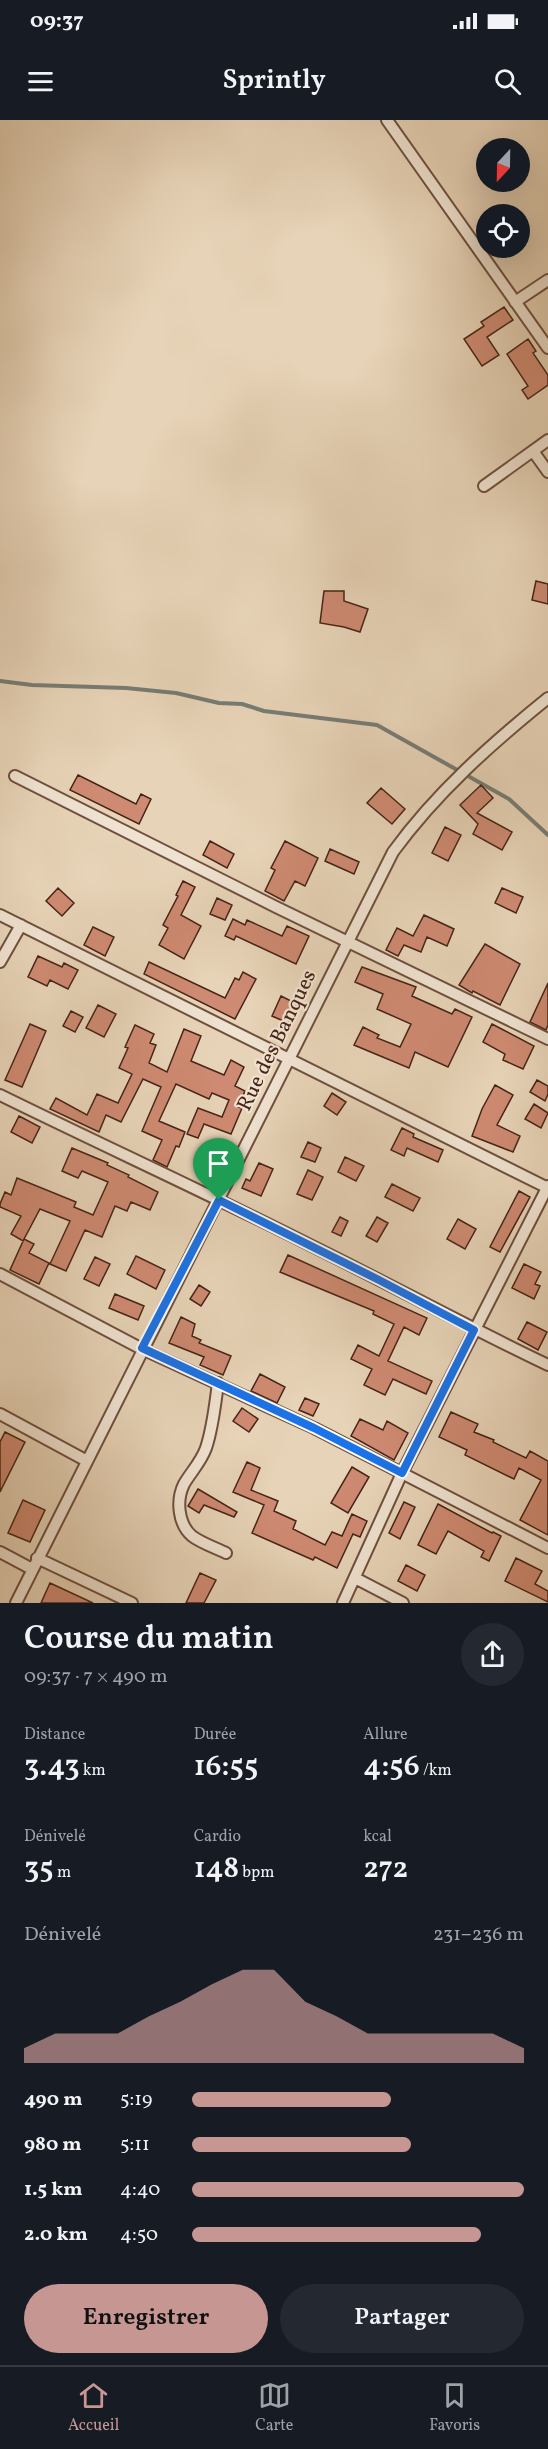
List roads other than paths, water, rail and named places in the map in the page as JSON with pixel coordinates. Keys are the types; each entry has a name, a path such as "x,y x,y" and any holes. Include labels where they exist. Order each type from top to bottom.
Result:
{"street":[{"path":"387,120 548,348"},
{"path":"515,302 548,280"},
{"path":"483,486 548,440"},
{"path":"533,451 548,472"},
{"name":"Rue des Banques","path":"16,1603 393,852 408,830 452,782 548,698"},
{"path":"15,776 347,942 548,1039"},
{"path":"0,915 548,1187 402,1473 343,1603"},
{"path":"0,962 21,925"},
{"path":"0,1095 219,1200 474,1330 548,1365"},
{"path":"0,1274 142,1348 314,1428 548,1548"},
{"path":"218,1383 206,1450 179,1496 183,1524 193,1537 226,1552"},
{"path":"0,1414 87,1461"},
{"path":"0,1552 32,1569"},
{"path":"38,1558 132,1603"},
{"path":"355,1578 403,1603"}],"waterway":[{"path":"0,681 32,685 126,688 176,693 219,703 242,704 264,711 377,725 509,799 548,835"}]}
